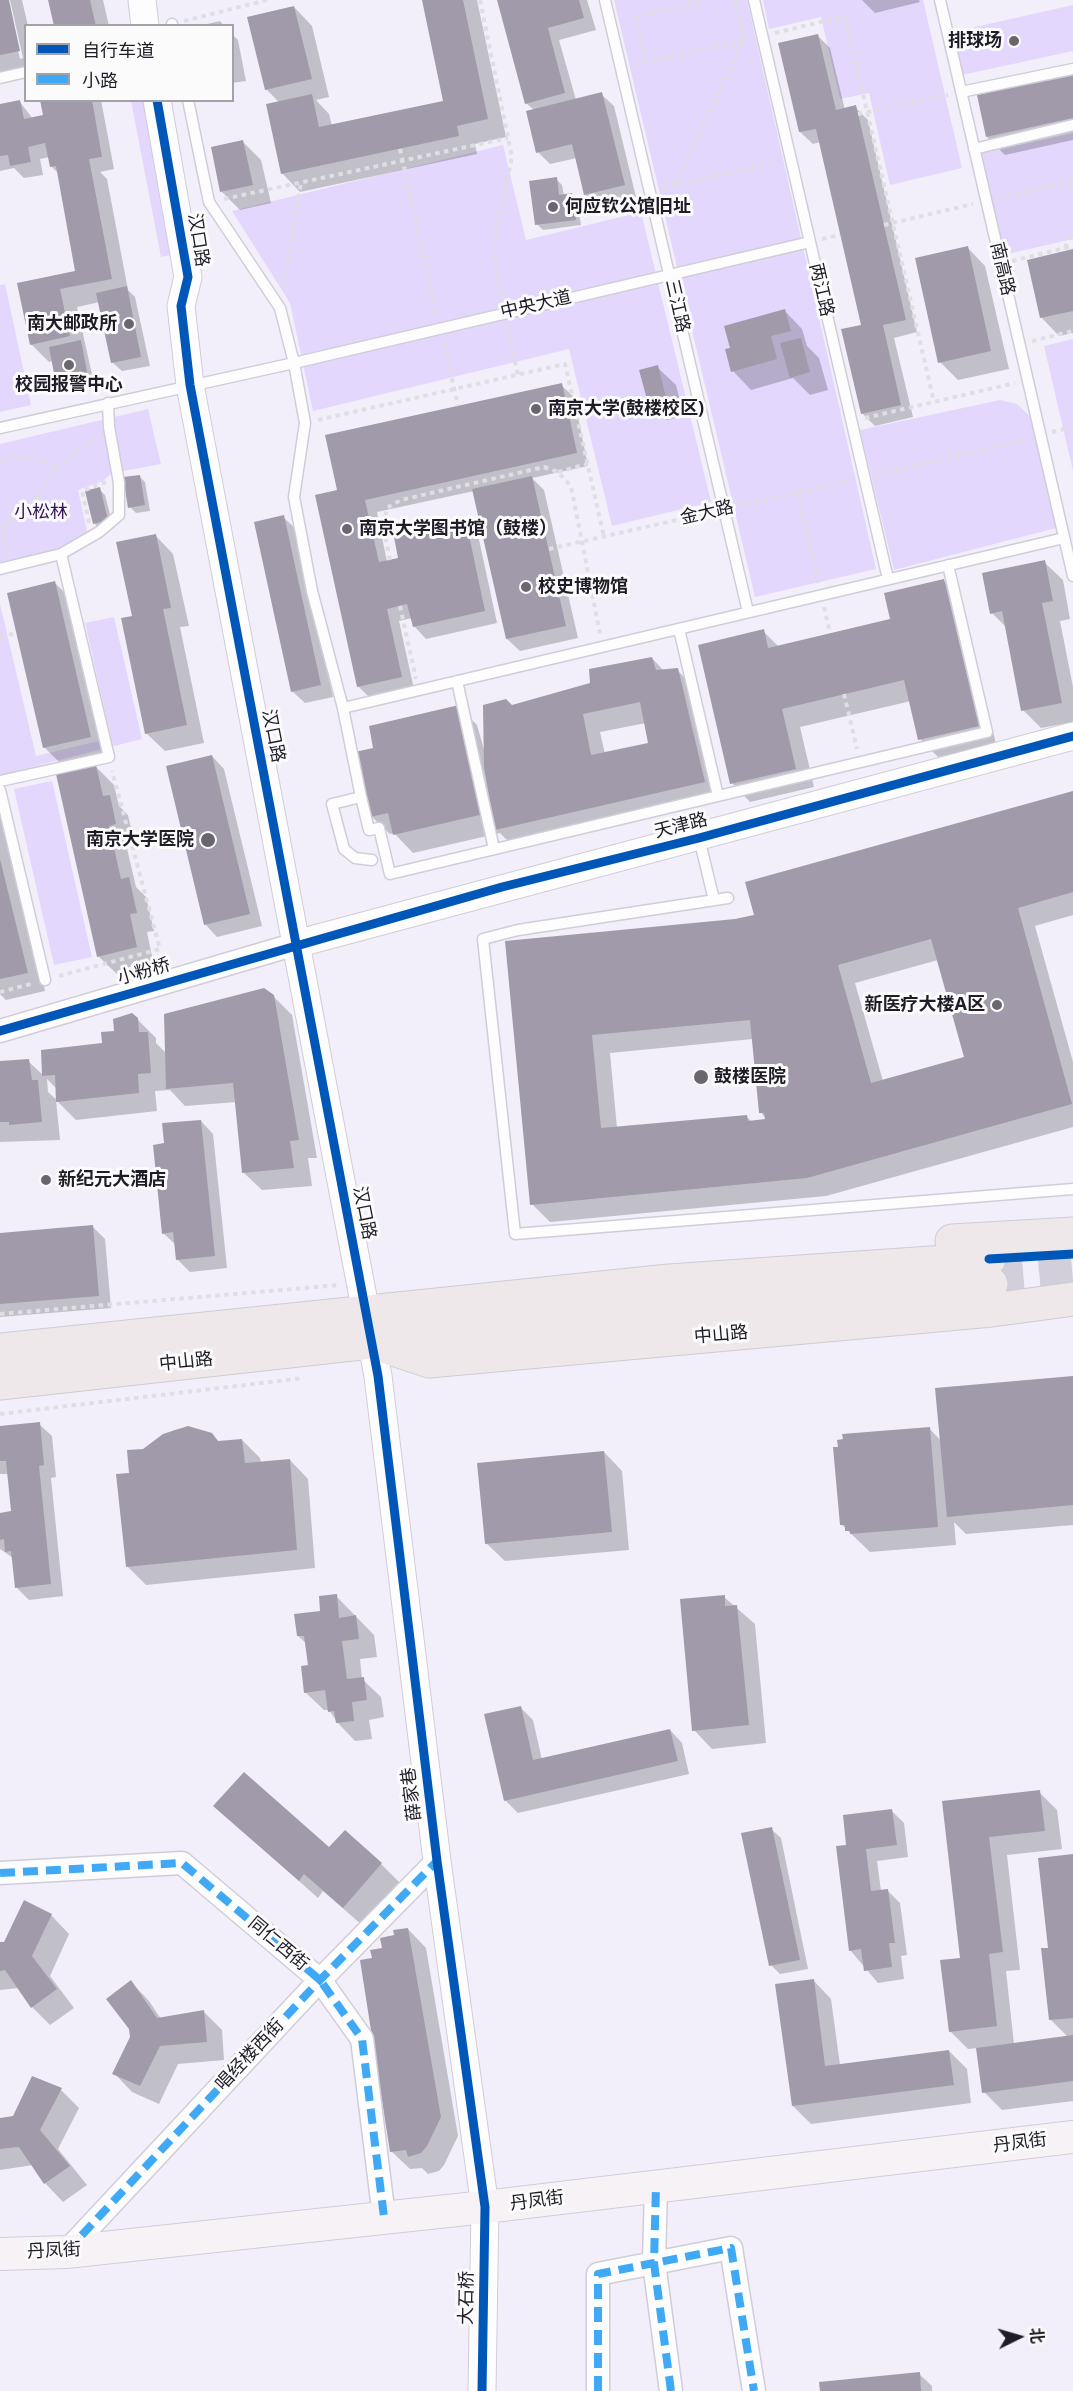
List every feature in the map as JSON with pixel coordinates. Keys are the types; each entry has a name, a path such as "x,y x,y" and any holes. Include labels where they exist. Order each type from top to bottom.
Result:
{"main road":[{"path":"369,1327 423,1290 788,1252 1073,1234"},
{"path":"0,1350 369,1327 488,1329 990,1272 669,1281 369,1327"},
{"name":"丹凤街","path":"0,2254 66,2252 485,2207 1073,2137"}],"street":[{"path":"142,0 162,24"},
{"name":"汉口路","path":"158,102 188,277 181,306 190,385 378,1376"},
{"name":"天津路","path":"296,944 502,887 699,838 1073,736"},
{"name":"小粉桥","path":"0,1031 296,944"},
{"name":"薛家巷","path":"378,1376 437,1861 485,2207"},
{"name":"唱经楼西街","path":"66,2252 320,1980 437,1861"},
{"name":"同仁西街","path":"0,1873 182,1863 320,1980 362,2039 384,2217"},
{"path":"656,2187 654,2263 671,2391"},
{"name":"大石桥","path":"482,2391 485,2207"},
{"path":"598,2391 598,2274 731,2248 753,2391"}],"lane":[{"name":"三江路","path":"605,0 748,612"},
{"name":"两江路","path":"754,0 888,579"},
{"name":"南高路","path":"940,0 1073,576"},
{"path":"961,92 1073,69"},
{"path":"0,78 24,72"},
{"path":"188,102 209,202 280,308 294,363 305,423 294,497 312,591 343,708 369,830 379,828 390,874 987,732 948,565"},
{"path":"974,148 1073,125"},
{"name":"中央大道","path":"0,428 294,363 810,242"},
{"path":"5,568 61,554 92,536 119,515 118,478 109,427 108,404"},
{"path":"343,708 1064,538"},
{"path":"0,781 109,757 61,554"},
{"path":"679,629 718,796"},
{"path":"457,681 494,849"},
{"path":"0,790 45,980"},
{"path":"361,798 332,804 344,849 355,858 372,860"},
{"path":"699,838 714,900"},
{"path":"728,898 518,930 483,939 515,1234 1073,1189"},
{"path":"0,1383 369,1327 429,1360 969,1312 1073,1299"}],"path":[{"path":"167,24 267,0"},
{"path":"480,0 512,157 493,249 518,375"},
{"path":"646,63 636,17 706,0"},
{"path":"675,185 744,40 735,0"},
{"path":"621,68 844,16 934,402"},
{"path":"858,114 961,92"},
{"path":"209,202 508,138"},
{"path":"400,149 458,406"},
{"path":"650,191 790,158"},
{"path":"280,308 301,183"},
{"path":"1065,248 1073,230"},
{"path":"1001,264 1073,246"},
{"path":"1042,338 1073,331"},
{"path":"305,423 565,364 604,537"},
{"path":"866,418 1028,380"},
{"path":"5,568 3,526 31,506 56,468 109,427"},
{"path":"1059,430 1073,427"},
{"path":"877,474 1041,435"},
{"path":"0,463 10,458 39,459 56,468"},
{"path":"558,472 588,464"},
{"path":"390,560 382,526 387,508 401,501 544,467 558,472 571,486 603,647"},
{"path":"92,536 82,491 118,478"},
{"path":"798,493 830,633"},
{"path":"0,521 9,521"},
{"path":"400,606 418,690"},
{"path":"0,637 16,633"},
{"path":"844,694 860,762"},
{"path":"0,992 160,949 109,757"},
{"path":"0,1314 346,1285"},
{"path":"0,1414 304,1378"}],"green space":[{"path":"614,0 747,0 876,569 755,597"},
{"path":"763,0 923,0 962,168 890,185 869,93 840,99 821,17 769,29"},
{"name":"排球场","path":"1073,5 1073,51 962,75 953,32"},
{"path":"131,102 146,102 175,254 161,257"},
{"path":"1073,133 1073,239 994,257 971,156"},
{"path":"503,145 526,240 641,212 711,502 612,526 569,349 313,411 290,303 232,211"},
{"path":"5,284 31,405 0,412 0,285"},
{"path":"1073,339 1073,471 1044,346"},
{"path":"1000,400 1017,404 1033,419 1056,528 894,570 860,430"},
{"name":"小松林","path":"148,409 161,464 112,473 103,481 78,490 87,531 61,552 0,566 0,444"},
{"path":"0,604 36,756 111,738 85,623 114,617 142,739 0,775"},
{"path":"52,781 92,957 54,965 14,789"}],"building":[{"path":"0,0 9,0 20,51 0,55"},
{"path":"48,0 90,0 96,24 54,24"},
{"path":"422,0 463,0 488,119 457,126 459,136 281,174 266,104 312,94 319,127 443,101"},
{"path":"497,0 579,0 584,18 548,28 565,93 525,104"},
{"path":"294,6 312,79 265,90 247,17"},
{"path":"818,34 836,110 856,105 906,320 883,325 901,405 861,414 841,329 861,325 816,129 799,132 778,43"},
{"path":"1073,74 1073,118 986,137 977,95"},
{"path":"602,92 625,185 584,195 572,144 536,153 526,111"},
{"path":"20,100 24,119 43,115 40,102 92,102 102,157 89,159 112,279 60,289 70,336 30,345 17,283 75,271 56,166 50,167 45,143 28,147 31,162 10,166 8,155 0,156 0,104"},
{"path":"243,140 253,185 220,192 211,147"},
{"name":"何应钦公馆旧址","path":"557,177 559,195 572,193 576,220 535,225 529,181"},
{"path":"968,246 991,351 938,363 915,258"},
{"path":"1073,249 1073,311 1040,318 1027,260"},
{"path":"127,286 141,357 111,363 96,293"},
{"path":"785,309 791,331 771,336 777,359 731,372 725,349 730,348 724,326"},
{"path":"801,338 810,372 790,378 780,343"},
{"name":"校园报警中心","path":"81,340 89,382 57,389 49,347"},
{"path":"658,365 666,398 648,403 639,370"},
{"name":"南京大学图书馆（鼓楼）","path":"562,383 577,453 365,500 379,562 398,558 394,537 466,521 485,611 413,627 407,604 387,609 402,677 357,687 315,495 337,490 325,435"},
{"path":"140,475 145,505 128,508 123,477"},
{"name":"校史博物馆","path":"532,476 566,626 506,639 472,489"},
{"path":"100,487 108,520 93,524 85,491"},
{"path":"284,515 321,685 291,692 254,522"},
{"path":"156,534 171,608 163,609 187,725 145,734 121,618 132,616 116,542"},
{"path":"1045,560 1053,601 1042,603 1062,703 1021,711 1002,611 990,614 982,573"},
{"path":"944,579 979,726 918,740 904,680 782,709 796,769 730,784 698,645 764,629 768,648 890,619 884,593"},
{"path":"55,581 91,737 43,748 7,593"},
{"path":"652,657 656,670 678,668 705,782 495,830 484,767 483,705 506,699 512,705 590,683 589,669","holes":["640,702 648,743 591,755 583,714"]},
{"path":"459,705 484,814 393,835 388,813 370,817 355,752 373,748 369,726"},
{"name":"南京大学医院","path":"212,755 250,914 204,925 166,766"},
{"path":"96,765 103,796 110,795 116,824 109,826 121,879 129,877 137,913 130,914 137,947 97,957 56,774"},
{"path":"1073,791 1073,892 1018,908 1072,1104 807,1178 530,1205 505,941 735,919 754,915 745,882","holes":["931,939 964,1057 871,1083 838,965","750,1020 759,1113 764,1113 765,1119 748,1121 747,1115 601,1128 592,1035"]},
{"path":"0,859 28,973 0,979"},
{"path":"264,988 274,995 299,1140 290,1141 294,1168 242,1173 233,1083 166,1089 164,1014"},
{"path":"132,1013 138,1018 139,1032 148,1032 151,1073 138,1074 139,1093 56,1102 55,1075 42,1076 41,1050 102,1043 101,1032 114,1031 113,1019"},
{"path":"29,1059 32,1080 38,1080 42,1122 9,1125 9,1122 0,1122 0,1061"},
{"path":"201,1120 215,1256 176,1260 173,1232 162,1234 153,1145 164,1143 162,1123"},
{"path":"93,1225 99,1296 0,1304 0,1233"},
{"path":"1073,1376 1073,1505 947,1517 935,1388"},
{"path":"40,1422 44,1465 39,1466 51,1584 15,1588 11,1551 5,1552 4,1539 0,1540 0,1513 11,1511 6,1461 0,1461 0,1426"},
{"path":"188,1426 212,1433 218,1441 242,1439 245,1463 290,1459 297,1550 126,1567 116,1474 129,1473 127,1450 143,1449 163,1434"},
{"path":"930,1427 938,1527 850,1534 850,1531 845,1531 845,1525 840,1525 833,1447 838,1447 837,1440 843,1439 842,1434"},
{"path":"604,1451 612,1532 485,1544 477,1463"},
{"path":"337,1594 339,1618 356,1615 359,1639 342,1641 347,1679 364,1677 367,1700 352,1702 354,1721 336,1723 334,1711 328,1712 325,1690 304,1693 301,1666 308,1665 304,1636 297,1636 294,1614 320,1611 319,1596"},
{"path":"725,1595 725,1606 737,1605 749,1725 692,1731 680,1599"},
{"path":"521,1706 533,1760 670,1729 678,1761 504,1801 484,1714"},
{"path":"244,1772 329,1847 345,1830 382,1863 343,1908 304,1874 299,1881 213,1806"},
{"path":"1040,1790 1045,1831 989,1837 1003,1952 989,1954 997,2026 949,2032 940,1960 960,1958 942,1801"},
{"path":"892,1809 897,1845 866,1849 871,1891 888,1889 895,1943 889,1943 892,1967 864,1971 861,1949 849,1951 836,1846 846,1845 843,1815"},
{"path":"772,1827 800,1960 769,1966 741,1833"},
{"path":"1073,1854 1073,2018 1049,2020 1041,1948 1048,1948 1038,1858"},
{"path":"24,1900 52,1914 32,1956 57,1989 31,2008 5,1970 0,1971 0,1942 4,1942"},
{"path":"408,1928 441,2117 427,2146 421,2153 408,2157 406,2150 390,2152 360,1960 372,1958 370,1950 382,1948 380,1938 394,1935 393,1930"},
{"path":"814,1979 825,2066 949,2050 954,2085 792,2106 775,1984"},
{"path":"131,1980 157,2018 204,2010 207,2042 160,2046 140,2086 112,2074 130,2037 129,2029 106,1999"},
{"path":"1073,2035 1073,2081 982,2093 976,2048"},
{"path":"32,2076 62,2088 40,2130 70,2166 44,2184 19,2147 0,2149 0,2118 13,2116"},
{"path":"920,2372 921,2391 820,2391 819,2382"}],"tunnel":[{"path":"989,1259 1073,1254"},
{"path":"991,1284 1073,1277"}],"marked path":[{"path":"66,2252 320,1980 437,1861"},
{"path":"0,1873 182,1863 320,1980 362,2039 384,2217"},
{"path":"598,2391 598,2274 654,2263 656,2186"},
{"path":"671,2391 654,2263 731,2248 754,2391"}],"cycle path":[{"path":"157,102 188,277 181,306 190,385 378,1376 437,1861 485,2207 482,2391"},
{"path":"0,1031 502,887 699,838 1073,736"},
{"path":"989,1259 1073,1254"}],"place":[{"name":"排球场","path":"1014,41"},
{"name":"何应钦公馆旧址","path":"553,207"},
{"name":"南大邮政所","path":"129,324"},
{"name":"校园报警中心","path":"69,365"},
{"name":"南京大学(鼓楼校区)","path":"536,409"},
{"name":"南京大学图书馆（鼓楼）","path":"347,529"},
{"name":"校史博物馆","path":"526,587"},
{"name":"南京大学医院","path":"208,840"},
{"name":"新医疗大楼A区","path":"997,1005"},
{"name":"鼓楼医院","path":"701,1077"},
{"name":"新纪元大酒店","path":"46,1180"}]}
